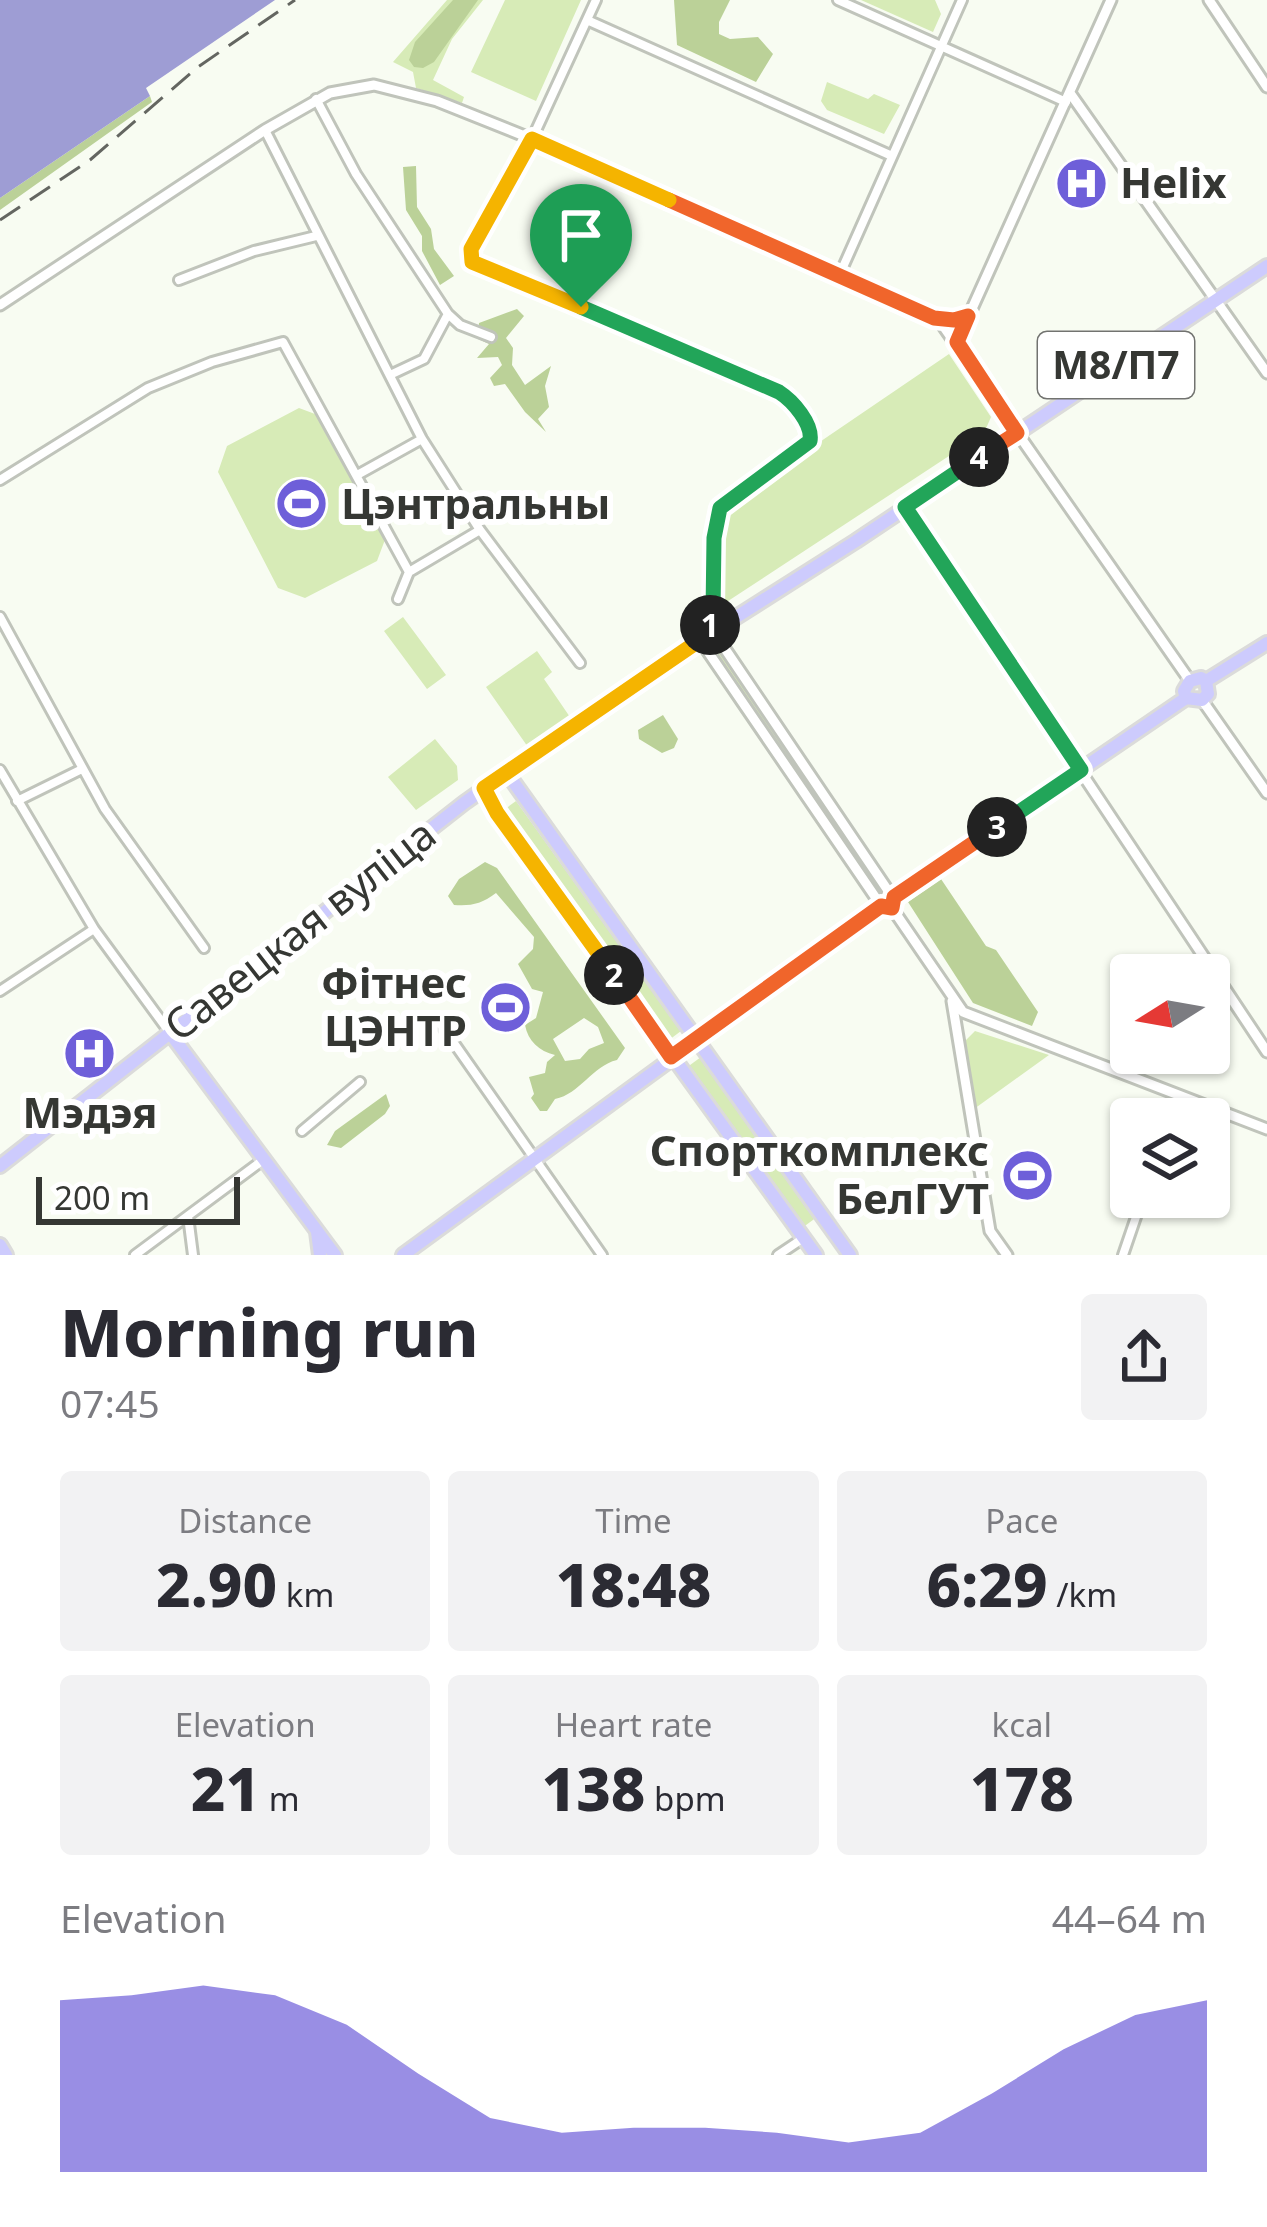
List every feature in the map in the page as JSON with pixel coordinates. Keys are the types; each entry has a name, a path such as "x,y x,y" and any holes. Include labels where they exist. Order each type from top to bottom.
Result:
{"main road":[{"name":"Савецкая вуліца","path":"0,1166 484,788 713,631 1267,266"},
{"path":"1206,681 1267,643"},
{"path":"403,1255 671,1057 675,1046 696,1039 1186,698 1202,700 1210,687 1201,678 1190,681 1186,698"},
{"path":"507,773 850,1255"},
{"path":"484,788 497,813 816,1255"},
{"path":"497,813 499,803 519,794"},
{"path":"170,1033 335,1255"},
{"path":"671,1057 680,1060 696,1049 696,1039"},
{"path":"804,1238 826,1221"},
{"path":"317,1231 320,1255"},
{"path":"0,1245 6,1255"}],"street":[{"path":"596,0 532,139 471,249 472,262 779,392 811,430 810,441 720,508 714,538 713,631 951,996 960,1017 990,1232 1007,1255"},
{"path":"838,0 1068,97 1267,373"},
{"path":"839,276 962,0"},
{"path":"957,342 1111,0"},
{"path":"1209,0 1267,87"},
{"path":"587,20 892,156"},
{"path":"0,305 316,99 344,87 374,85 437,101 532,139 934,318 968,316"},
{"path":"316,99 356,174 448,314 460,325 491,337"},
{"path":"265,130 422,439 480,530 580,663"},
{"path":"179,280 254,251 316,236"},
{"path":"390,376 424,358 448,314"},
{"path":"934,318 957,342 1190,681"},
{"path":"0,480 148,388 277,341 289,346 413,570"},
{"path":"358,474 422,439"},
{"path":"905,507 1267,1052"},
{"path":"398,598 413,570 480,530"},
{"path":"713,613 700,640 806,795 888,902"},
{"path":"0,617 81,770 204,949"},
{"path":"711,656 722,648"},
{"path":"1202,700 1267,794"},
{"path":"0,770 94,929 170,1033"},
{"path":"17,801 81,770"},
{"path":"806,795 817,786"},
{"path":"0,991 94,929"},
{"path":"960,1017 1267,1129"},
{"path":"442,1026 602,1255"},
{"path":"302,1131 360,1082"},
{"path":"135,1255 265,1159"},
{"path":"188,1216 193,1255"},
{"path":"1123,1255 1136,1218"},
{"path":"778,1255 804,1238"}],"green space":[{"path":"447,0 483,0 452,39 433,80 464,97 462,103 416,88 413,72 393,62"},
{"path":"453,0 478,0 434,62 414,67 409,60 415,42"},
{"path":"505,0 581,0 536,101 471,72"},
{"path":"674,0 730,0 719,22 719,34 730,39 758,37 773,54 756,82 677,45"},
{"path":"861,0 935,0 941,14 933,32"},
{"path":"827,82 868,99 874,94 900,105 884,134 827,110 821,101"},
{"path":"150,96 152,102 0,210 0,198"},
{"path":"416,166 417,207 431,229 434,249 454,276 440,285 422,251 422,236 406,210 403,167"},
{"path":"517,309 524,316 506,338 513,348 512,365 525,385 551,366 545,386 549,407 538,419 546,432 505,384 494,386 490,378 502,365 498,357 477,358 489,344 478,339 479,323"},
{"path":"949,354 991,417 984,433 717,605 724,507"},
{"name":"Цэнтральны","path":"299,408 323,417 386,537 377,561 305,598 278,588 218,472 227,446"},
{"path":"403,617 446,675 427,689 384,631"},
{"path":"537,651 552,672 544,679 572,720 530,750 486,687"},
{"path":"720,652 882,885 876,889 715,656"},
{"path":"663,715 678,739 674,748 662,753 639,739 638,730"},
{"path":"435,739 457,766 458,780 416,810 388,777"},
{"path":"516,801 681,1031 665,1043 501,812"},
{"path":"485,862 497,868 625,1048 617,1060 555,1099 547,1111 540,1111 531,1098 529,1077 545,1073 555,1055 535,1044 525,1025 536,1018 543,992 532,989 518,964 533,949 534,937 496,893 476,904 454,905 448,896 459,879","holes":["584,1018 598,1027 604,1043 580,1059 565,1061 553,1039"]},
{"path":"941,879 1038,1012 1032,1026 973,1003 908,902"},
{"path":"975,1031 1049,1055 974,1109 964,1042"},
{"path":"701,1057 817,1217 802,1228 686,1068"},
{"path":"386,1094 390,1106 385,1114 341,1148 327,1145 335,1131"}],"water":[{"path":"0,0 275,0 146,88 150,96 0,198"}],"railway":[{"path":"0,220 90,160 198,67 295,0"}],"place":[{"name":"Helix","path":"1081,183"},
{"name":"Цэнтральны","path":"302,504"},
{"name":"Фітнес ЦЭНТР","path":"506,1007"},
{"name":"Мэдэя","path":"90,1054"},
{"name":"Спорткомплекс БелГУТ","path":"1028,1175"}],"route":[{"path":"532,139 934,318 968,316 957,342 1017,433 905,507 1081,770 894,897 892,908 881,906 671,1057 484,788 700,640 713,613 714,538 720,508 812,435 790,400 779,392 581,307 472,262 471,249 532,139"}]}
